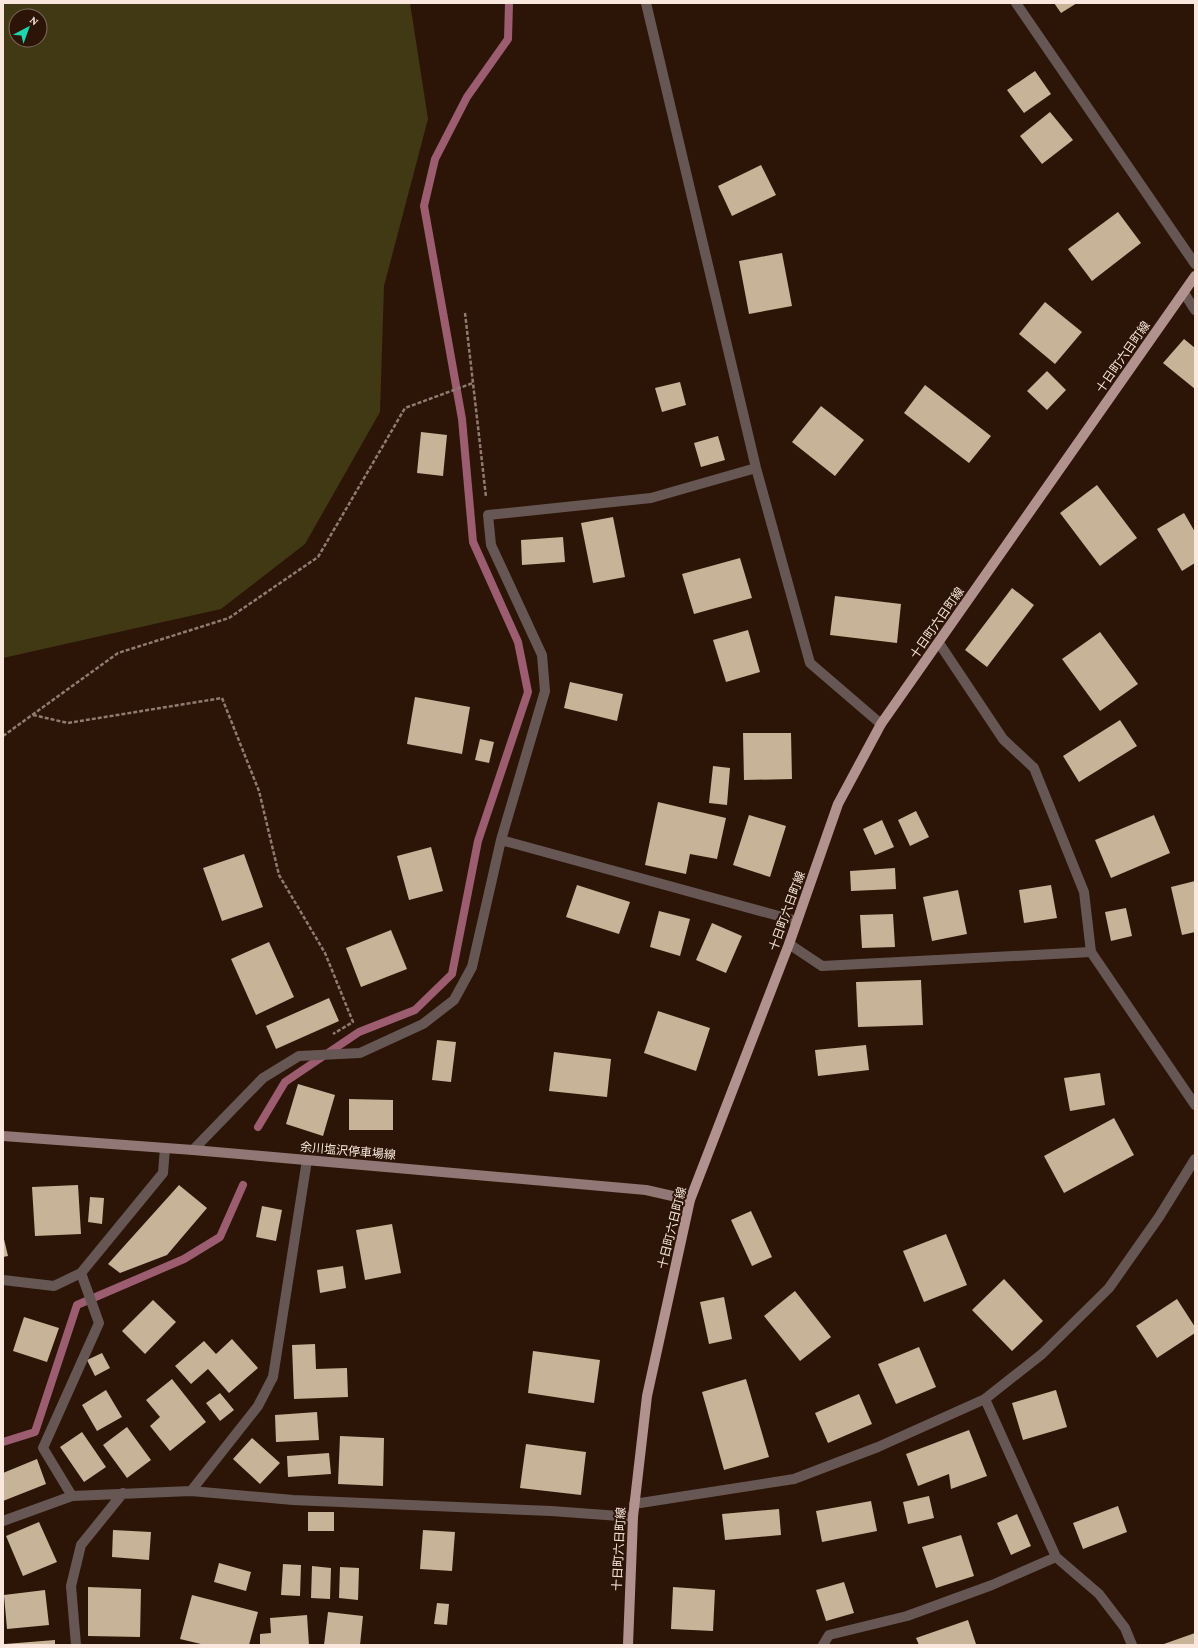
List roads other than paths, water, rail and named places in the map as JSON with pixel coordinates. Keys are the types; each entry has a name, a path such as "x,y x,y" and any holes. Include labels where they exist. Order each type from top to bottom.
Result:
{"main road":[{"name":"十日町六日町線","path":"628,1645 633,1517 647,1396 690,1200 789,944 838,804 881,724 1195,276"},
{"name":"余川塩沢停車場線","path":"3,1136 193,1150 646,1190 690,1200"}],"street":[{"path":"646,3 756,468 810,663 881,724"},
{"path":"1016,3 1195,264"},
{"path":"1184,293 1195,310"},
{"path":"193,1150 263,1078 299,1056 360,1053 423,1024 454,1000 472,967 501,840 545,691 542,655 492,545 488,515 651,498 756,468"},
{"path":"939,643 1003,739 1034,768 1084,892 1091,952 1195,1105"},
{"path":"501,840 797,921"},
{"path":"789,944 822,966 1091,952"},
{"path":"3,1280 54,1286 80,1273 162,1173 165,1148"},
{"path":"634,1504 794,1479 878,1447 985,1399 1042,1354 1109,1288 1159,1217 1195,1159"},
{"path":"190,1491 258,1406 273,1377 307,1160"},
{"path":"72,1496 43,1448 99,1324 80,1273"},
{"path":"985,1399 1056,1557 1099,1594 1125,1628 1132,1645"},
{"path":"3,1521 72,1496 190,1491 293,1500 543,1511 633,1517"},
{"path":"76,1645 71,1586 81,1545 122,1494"},
{"path":"824,1645 829,1635 907,1616 992,1585 1056,1557"}],"waterway":[{"path":"258,1127 285,1082 359,1032 415,1010 452,974 478,841 528,692 518,642 473,542 462,419 424,206 435,159 467,97 508,39 509,3"},
{"path":"3,1442 35,1432 77,1305 184,1259 220,1237 243,1185"}]}
